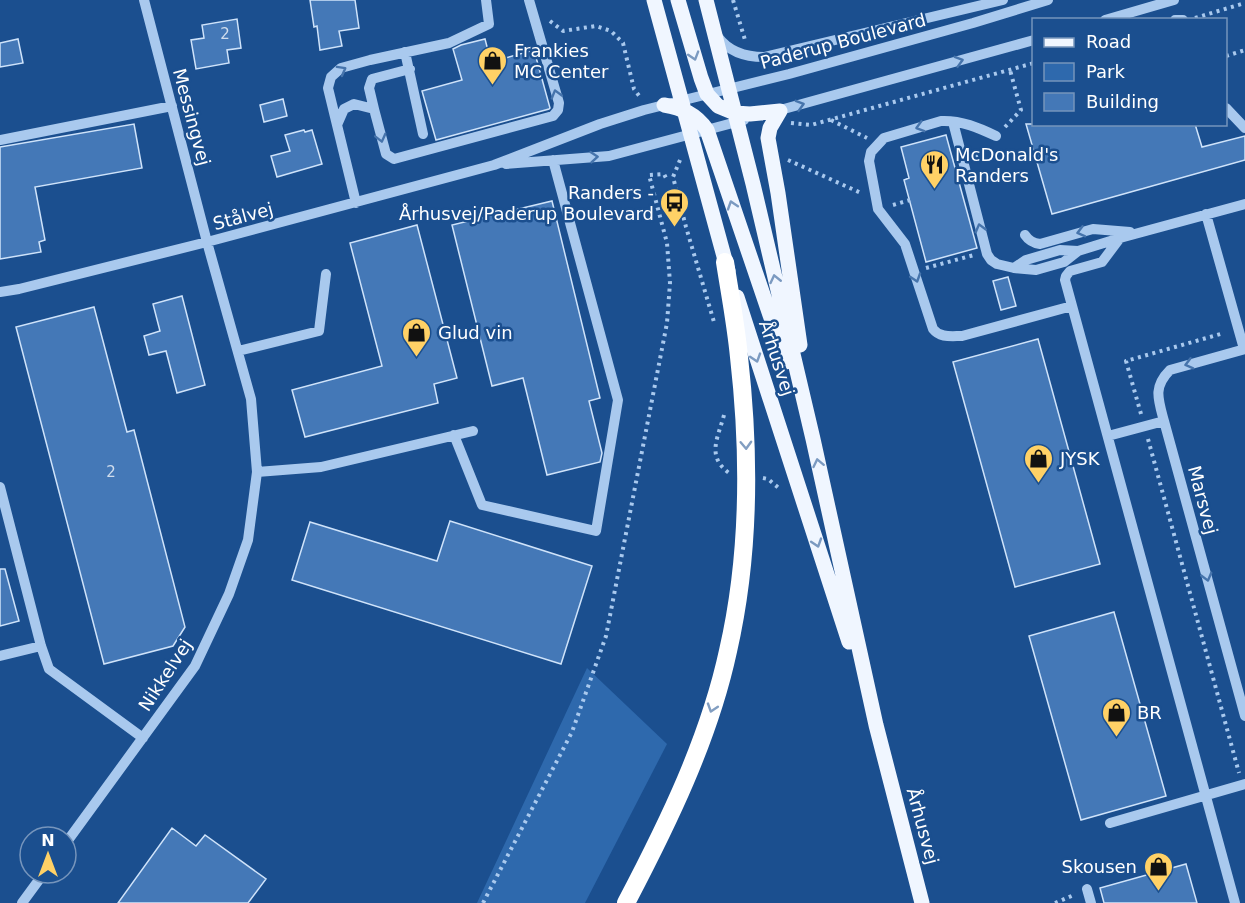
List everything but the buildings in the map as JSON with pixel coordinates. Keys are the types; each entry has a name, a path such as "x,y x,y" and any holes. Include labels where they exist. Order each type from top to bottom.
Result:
{"highway":[{"path":"626,903 666,824 713,709 735,615 747,477 739,356 725,262"}],"main road":[{"name":"Århusvej","path":"654,0 725,262 876,725"},
{"path":"678,0 707,94 718,106 736,117 780,111"},
{"name":"Århusvej","path":"706,0 813,438 876,725 922,903"},
{"path":"664,105 682,105 706,129 813,438"},
{"path":"780,111 770,128 768,138 813,438"}],"street":[{"name":"Messingvej","path":"144,0 207,242"},
{"path":"356,202 328,88 331,76 341,68 449,43 489,24 486,0"},
{"path":"410,69 372,79 369,87 386,154 394,159 553,116 558,110 559,103 529,0"},
{"path":"716,34 722,43 735,51 752,57 764,57 1003,0"},
{"name":"Paderup Boulevard","path":"682,105 707,94 789,74 1048,0"},
{"path":"1113,18 1174,0"},
{"path":"780,111 1032,42"},
{"path":"405,52 423,134"},
{"path":"337,125 344,109 354,104 374,109"},
{"name":"Stålvej","path":"0,292 207,242 494,165 600,124 664,105"},
{"path":"0,140 172,106"},
{"path":"1227,109 1245,128"},
{"path":"690,134 736,117"},
{"path":"996,136 973,125 940,121 884,138 871,152 869,161 878,208 905,243 934,331 943,336 962,336 1072,306"},
{"path":"953,122 987,254 998,264 1014,268 1026,260 1060,249 1078,251 1245,204"},
{"name":"Stålvej","path":"494,165 609,156 690,134"},
{"path":"454,435 482,504 596,531 618,399 553,160"},
{"name":"Marsvej","path":"1206,214 1244,349 1170,370 1162,378 1158,388 1159,401 1245,716"},
{"path":"1025,235 1034,243 1040,243 1093,229 1139,232"},
{"path":"1120,238 1102,262 1070,271 1065,280 1235,903"},
{"name":"Nikkelvej","path":"78,827 195,666 229,594 248,540 257,471 251,399 207,242"},
{"path":"238,351 319,330 326,274"},
{"path":"1108,436 1164,421"},
{"path":"257,471 321,467 473,431"},
{"path":"0,487 3,509 49,669 143,738"},
{"path":"0,656 41,646"},
{"path":"1110,823 1245,784"},
{"path":"22,903 35,885"},
{"path":"1087,889 1091,903"}],"path":[{"path":"1200,18 1245,3"},
{"path":"546,18 563,31 596,26 611,31 623,43 634,89 640,98"},
{"path":"1227,56 1245,50"},
{"path":"770,128 792,123 811,125 1032,64"},
{"path":"996,136 1020,110 1010,69"},
{"path":"831,119 879,144"},
{"path":"785,158 876,200 892,205 910,200"},
{"path":"483,903 572,732 606,636 667,323 670,282 667,243 650,175 664,174 666,178"},
{"path":"1055,903 1087,889"}],"green space":[{"path":"587,668 667,744 585,903 477,903"}],"place":[{"name":"Frankies MC Center","path":"493,86"},
{"name":"McDonald's Randers","path":"934,190"},
{"name":"Randers - Århusvej/Paderup Boulevard","path":"675,228"},
{"name":"Glud vin","path":"417,358"},
{"name":"JYSK","path":"1039,484"},
{"name":"BR","path":"1116,738"},
{"name":"Skousen","path":"1158,892"}]}
